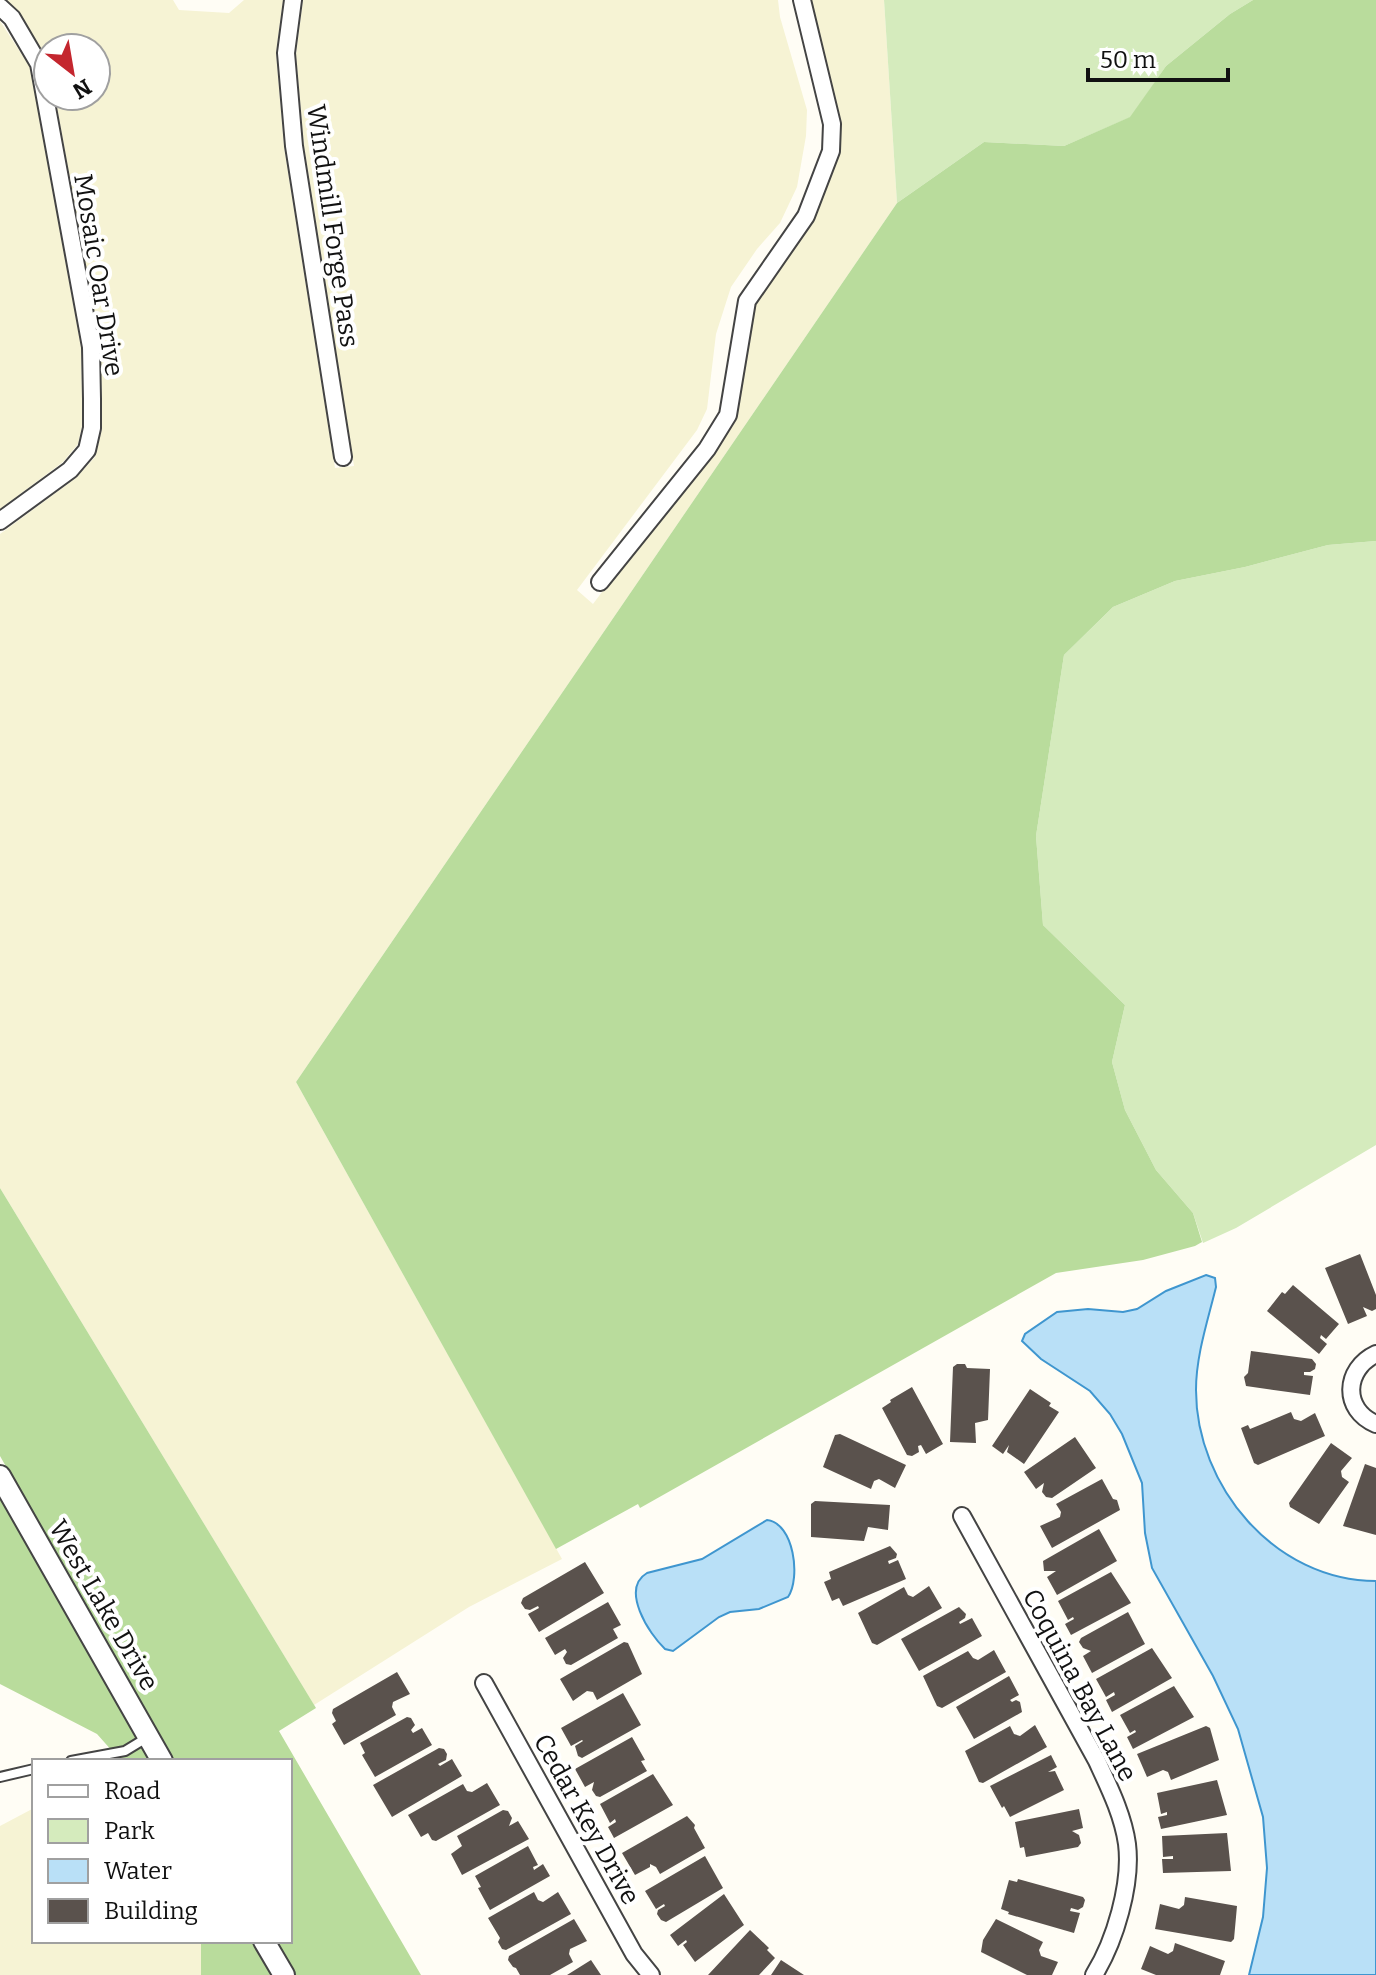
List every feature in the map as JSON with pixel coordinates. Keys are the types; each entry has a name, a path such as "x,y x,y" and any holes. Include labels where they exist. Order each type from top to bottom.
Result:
{"street":[{"name":"Windmill Forge Pass","path":"293,0 286,53 294,146 343,457"},
{"path":"600,582 707,449 728,415 747,301 806,216 831,151 832,124 802,0"},
{"name":"Mosaic Oar Drive","path":"0,7 12,18 39,64 91,347 92,399 92,428 87,450 70,470 0,521"},
{"path":"1376,1354 1358,1366 1350,1388 1358,1412 1376,1424"},
{"name":"West Lake Drive","path":"0,1476 161,1759"},
{"name":"Coquina Bay Lane","path":"962,1516 1097,1761 1114,1798 1127,1844 1123,1900 1108,1954 1094,1975"},
{"name":"Cedar Key Drive","path":"484,1683 634,1954 651,1975"},
{"path":"265,1943 284,1975"}],"lane":[{"path":"82,1759 125,1751 149,1737"},
{"path":"0,1777 32,1769"}],"shaded area":[{"path":"6,0 173,0 179,10 229,13 244,0 283,0 276,53 284,147 335,468 354,466 304,146 296,55 303,0 778,0 807,110 797,187 780,223 757,249 731,287 716,334 707,409 697,430 577,590 593,604 714,443 749,297 798,235 826,141 827,107 798,0 884,0 897,203 296,1082 562,1559 469,1607 314,1705 0,1188 0,534 76,478 95,457 102,429 100,346 58,112 112,112 112,32 32,34 18,11"},
{"path":"0,21 30,67 32,112 38,112 81,347 82,426 78,444 63,462 0,509"},
{"path":"32,1809 32,1943 201,1943 201,1975 0,1975 0,1826"}],"green space":[{"path":"884,0 1253,0 1230,14 1166,66 1131,117 1064,146 984,142 897,203"},
{"path":"1253,0 1376,0 1376,541 1328,545 1245,567 1175,581 1113,607 1064,655 1036,836 1043,925 1125,1005 1112,1062 1125,1110 1156,1170 1193,1213 1202,1242 1143,1260 1056,1273 640,1508 638,1504 556,1549 296,1082 897,203 984,142 1064,146 1130,117 1166,66 1230,14"},
{"path":"1376,541 1376,1145 1236,1228 1203,1243 1193,1213 1156,1170 1125,1110 1112,1062 1125,1005 1043,925 1036,836 1064,655 1113,607 1175,581 1245,567 1328,545"},
{"path":"0,1188 316,1708 279,1731 421,1975 295,1975 277,1943 292,1943 292,1759 172,1759 0,1456"},
{"path":"0,1494 151,1759 119,1759 97,1734 0,1684"},
{"path":"201,1943 255,1943 273,1975 201,1975"}],"water":[{"path":"1206,1275 1215,1278 1216,1287 1200,1351 1196,1390 1200,1426 1210,1460 1226,1493 1248,1522 1275,1546 1305,1565 1339,1577 1376,1581 1376,1975 1249,1975 1263,1917 1267,1868 1263,1817 1238,1729 1213,1676 1152,1568 1145,1533 1142,1483 1122,1434 1090,1391 1041,1359 1022,1341 1025,1334 1057,1312 1088,1309 1123,1312 1137,1309 1166,1291"},
{"path":"767,1520 784,1531 792,1552 794,1577 788,1597 759,1609 730,1612 673,1651 665,1649 645,1623 640,1611 636,1590 639,1580 647,1573 702,1559"}],"building":[{"path":"1360,1254 1376,1295 1376,1309 1372,1311 1363,1307 1367,1316 1348,1324 1325,1268"},
{"path":"1293,1285 1339,1324 1326,1339 1321,1335 1320,1338 1327,1344 1319,1354 1267,1311 1282,1292 1285,1294"},
{"path":"1251,1351 1312,1359 1315,1369 1304,1372 1304,1375 1313,1376 1310,1395 1246,1386 1244,1377 1248,1373"},
{"path":"965,1364 967,1368 990,1369 988,1420 975,1423 976,1443 950,1442 953,1367"},
{"path":"912,1387 943,1444 926,1454 921,1445 918,1446 919,1452 912,1456 907,1455 882,1408"},
{"path":"1030,1389 1059,1412 1024,1464 1007,1452 1009,1445 1003,1454 992,1446"},
{"path":"1291,1412 1294,1419 1301,1421 1315,1413 1325,1436 1258,1465 1254,1463 1241,1428 1248,1425 1250,1429"},
{"path":"840,1434 906,1465 895,1488 879,1479 874,1481 871,1489 823,1467 835,1435"},
{"path":"1075,1437 1096,1468 1052,1498 1046,1497 1042,1492 1044,1483 1036,1489 1024,1472"},
{"path":"1331,1443 1352,1458 1341,1471 1342,1477 1349,1482 1319,1524 1290,1507 1289,1503"},
{"path":"1365,1464 1376,1468 1376,1535 1343,1526"},
{"path":"1102,1479 1113,1499 1117,1500 1120,1510 1052,1548 1040,1526 1060,1517 1061,1512 1056,1504"},
{"path":"815,1501 890,1505 888,1530 868,1527 864,1541 811,1537 811,1504"},
{"path":"1099,1529 1117,1561 1057,1595 1047,1577 1056,1571 1044,1571 1043,1561"},
{"path":"890,1546 897,1554 896,1558 888,1561 889,1564 898,1560 906,1579 843,1606 839,1598 832,1601 824,1582 831,1579 829,1572"},
{"path":"585,1562 604,1593 539,1632 528,1614 539,1608 525,1609 521,1603 523,1598"},
{"path":"1111,1572 1131,1603 1071,1635 1065,1624 1074,1619 1068,1620 1058,1601"},
{"path":"929,1586 942,1608 877,1645 872,1643 858,1613 904,1587 913,1597"},
{"path":"608,1602 621,1625 613,1629 618,1638 571,1665 566,1664 563,1658 567,1652 565,1649 555,1655 545,1638"},
{"path":"959,1607 966,1614 960,1624 972,1618 982,1636 919,1671 901,1639"},
{"path":"1128,1612 1145,1644 1092,1673 1083,1656 1091,1651 1083,1648 1079,1642 1081,1638"},
{"path":"624,1642 628,1643 642,1674 597,1700 593,1692 587,1691 573,1701 560,1679"},
{"path":"1152,1648 1172,1678 1112,1712 1106,1700 1115,1695 1114,1692 1106,1697 1096,1679"},
{"path":"994,1650 1006,1672 942,1708 937,1706 923,1676 968,1651 978,1660"},
{"path":"397,1672 410,1694 393,1702 396,1715 344,1745 332,1724 336,1721 333,1709"},
{"path":"1009,1676 1019,1695 1010,1700 1020,1702 1022,1712 974,1739 956,1707"},
{"path":"1174,1686 1194,1717 1133,1749 1127,1737 1136,1732 1130,1733 1120,1715"},
{"path":"623,1693 641,1725 582,1758 578,1756 575,1746 583,1741 571,1746 561,1728"},
{"path":"407,1717 415,1725 411,1730 413,1733 422,1728 432,1745 375,1777 362,1755 365,1753 360,1743"},
{"path":"1035,1725 1047,1747 983,1783 979,1782 965,1751 1010,1726 1014,1734 1020,1736"},
{"path":"1206,1726 1210,1728 1219,1760 1171,1780 1168,1772 1163,1770 1147,1777 1137,1754"},
{"path":"632,1737 645,1760 641,1761 647,1771 600,1797 596,1796 592,1790 594,1782 585,1787 575,1769"},
{"path":"439,1748 447,1754 446,1760 438,1764 440,1766 452,1759 462,1776 392,1817 373,1785"},
{"path":"1051,1755 1057,1767 1048,1772 1055,1771 1064,1790 1010,1817 990,1786"},
{"path":"653,1774 673,1805 614,1838 608,1827 616,1822 615,1819 610,1823 600,1804"},
{"path":"1217,1780 1227,1815 1161,1829 1158,1817 1167,1815 1167,1812 1161,1814 1157,1793"},
{"path":"487,1783 500,1805 436,1841 428,1833 421,1837 408,1815 463,1784 467,1791 472,1792"},
{"path":"1079,1809 1083,1828 1072,1831 1079,1835 1081,1843 1078,1847 1026,1857 1024,1847 1020,1848 1015,1822"},
{"path":"503,1810 508,1811 512,1818 509,1826 518,1821 529,1839 462,1875 451,1854 462,1846 457,1836"},
{"path":"687,1816 695,1825 705,1848 660,1874 650,1864 650,1867 635,1875 622,1853"},
{"path":"1227,1833 1231,1871 1163,1873 1162,1859 1173,1859 1173,1856 1163,1857 1162,1836"},
{"path":"528,1846 538,1865 533,1867 534,1870 543,1864 550,1876 490,1910 475,1876"},
{"path":"705,1856 723,1888 666,1922 661,1920 657,1914 664,1904 656,1909 645,1891"},
{"path":"1018,1879 1083,1897 1083,1907 1078,1910 1071,1908 1070,1911 1080,1913 1074,1933 1008,1914 1001,1909 1009,1880 1017,1882"},
{"path":"534,1892 543,1902 558,1892 571,1914 506,1950 502,1949 498,1942 500,1938 488,1918"},
{"path":"724,1894 744,1925 695,1962 683,1945 686,1940 678,1946 670,1935"},
{"path":"1185,1897 1237,1906 1234,1939 1231,1942 1155,1929 1160,1904 1179,1909 1184,1905"},
{"path":"574,1919 587,1941 570,1949 573,1962 550,1975 520,1975 508,1960 509,1956"},
{"path":"996,1919 1043,1942 1039,1950 1041,1956 1058,1962 1052,1975 1027,1975 981,1952 983,1940"},
{"path":"750,1930 775,1958 759,1975 708,1975"},
{"path":"1175,1943 1225,1961 1220,1975 1156,1975 1141,1969 1150,1946 1168,1954 1173,1951"},
{"path":"591,1960 601,1975 567,1975"},
{"path":"781,1960 804,1975 771,1975"}]}
